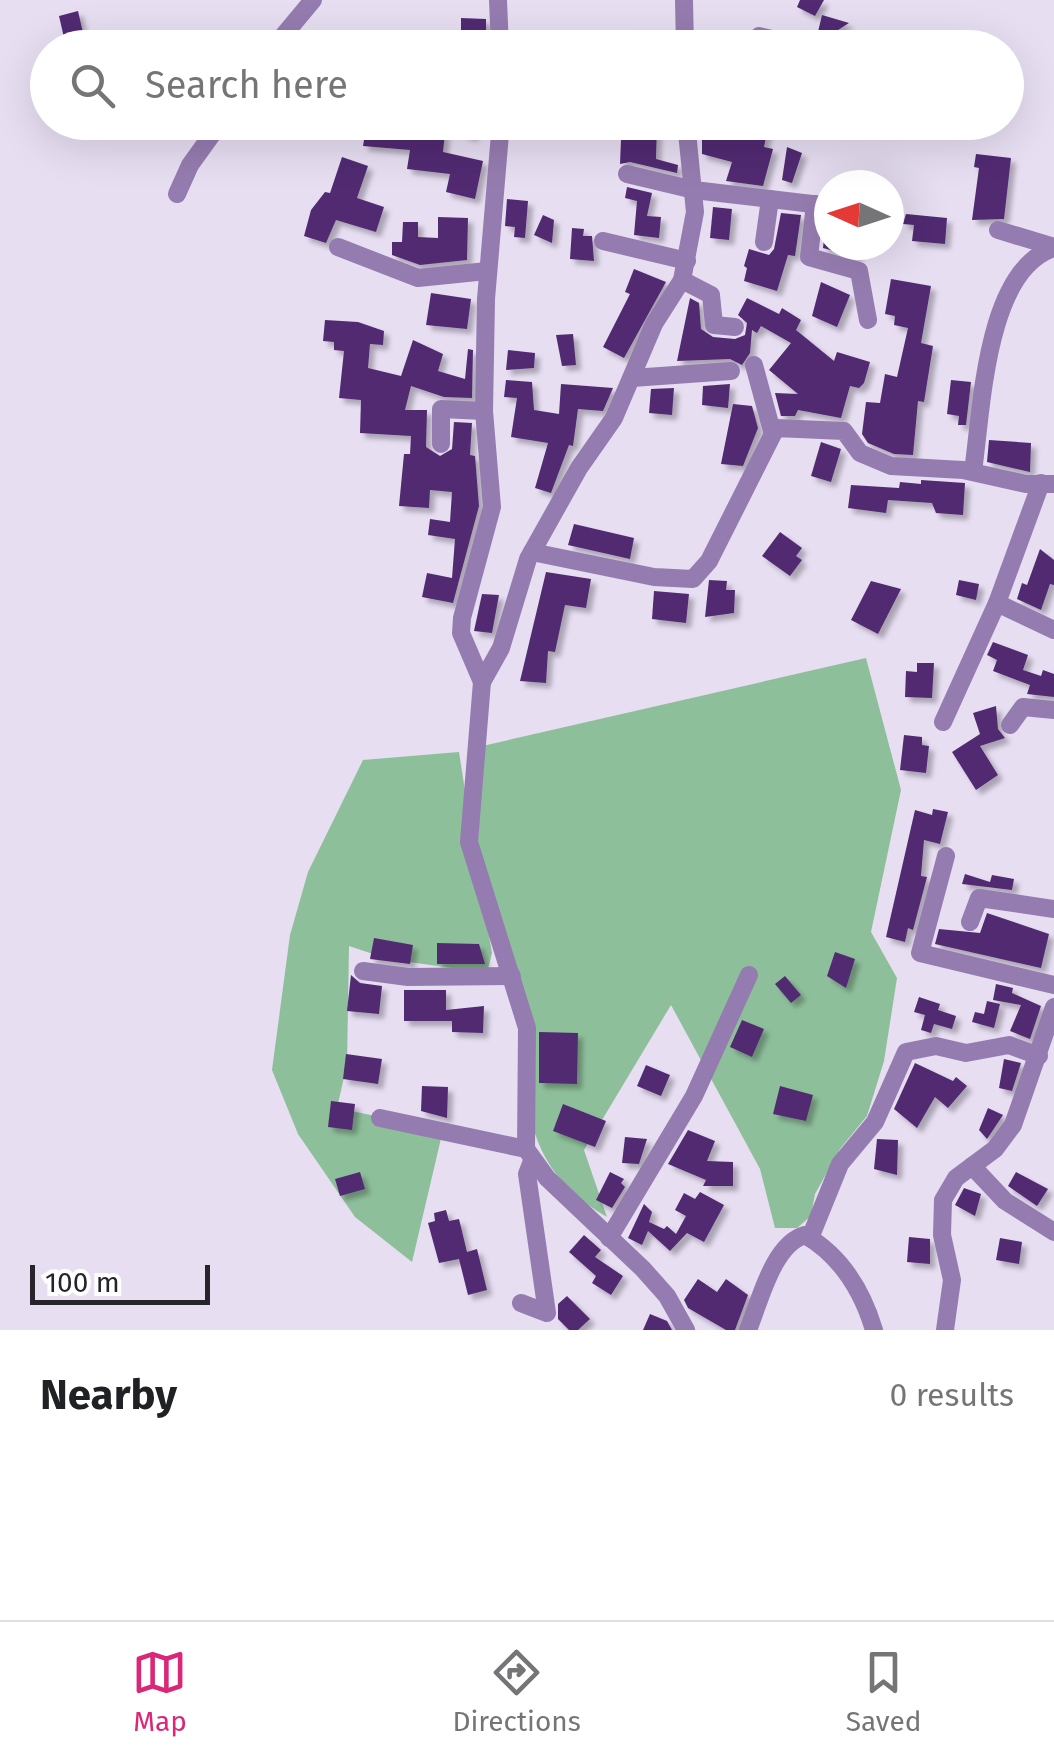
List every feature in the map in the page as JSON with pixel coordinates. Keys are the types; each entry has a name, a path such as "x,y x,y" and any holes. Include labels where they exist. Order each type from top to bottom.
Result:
{"street":[{"path":"287,30 313,0"},
{"path":"498,0 499,30"},
{"path":"684,0 685,30"},
{"path":"177,194 190,165 208,140"},
{"path":"482,682 461,633 492,508 484,411 487,271 499,140"},
{"path":"521,1303 547,1313 527,1174 528,1028 508,954 490,918 469,842 482,682 501,648 532,552 578,468 614,418 654,324 682,280 694,190 688,140"},
{"path":"627,174 694,190 814,204"},
{"path":"764,242 770,199"},
{"path":"998,230 1054,248"},
{"path":"814,237 809,257 814,258"},
{"path":"603,241 687,260"},
{"path":"338,247 418,278 487,271"},
{"path":"973,471 1000,316 1017,276 1041,252 1054,248"},
{"path":"819,260 859,272 868,320"},
{"path":"682,280 711,295 714,324 735,327"},
{"path":"754,364 772,431"},
{"path":"632,378 731,371"},
{"path":"441,444 440,409 484,411"},
{"path":"532,552 654,577 694,579 710,561 776,428 844,432 860,453 892,466 973,471 1026,484 1048,483 944,722"},
{"path":"997,603 1054,630"},
{"path":"1010,726 1023,706 1054,710"},
{"path":"946,856 920,953 1054,985"},
{"path":"970,922 979,898 1054,909"},
{"path":"363,970 408,976 512,976"},
{"path":"609,1238 694,1096 749,975"},
{"path":"945,1330 952,1280 942,1236 943,1200 956,1178 1008,1134 1054,1007"},
{"path":"810,1238 840,1164 875,1122 906,1052 936,1046 966,1053 1009,1044 1039,1056"},
{"path":"380,1118 529,1155 668,1296 686,1330"},
{"path":"972,1166 1006,1201 1054,1232"},
{"path":"748,1330 779,1257 792,1238 810,1238 828,1248 852,1279 874,1330"}],"green space":[{"path":"866,658 901,790 871,932 897,978 884,1061 867,1116 840,1149 815,1194 811,1216 797,1228 775,1228 760,1169 671,1005 584,1150 607,1217 575,1194 551,1167 535,1133 528,1094 527,1025 482,894 492,953 487,973 388,959 349,946 347,1064 337,1108 443,1130 412,1262 355,1217 298,1134 272,1070 290,935 308,872 363,760 459,752 468,810 478,747"}],"building":[{"path":"800,0 824,0 815,16 797,7"},
{"path":"78,11 82,30 62,30 59,16"},
{"path":"822,15 849,23 838,30 818,30"},
{"path":"461,18 486,19 486,30 461,30"},
{"path":"364,140 444,140 443,152 483,161 475,199 446,192 450,174 407,169 410,150 363,146"},
{"path":"621,140 657,140 656,159 678,165 677,173 630,162 620,164"},
{"path":"702,140 765,140 764,147 773,149 763,186 726,181 732,162 702,154"},
{"path":"787,147 802,153 792,183 782,180"},
{"path":"976,154 1011,158 1004,219 972,220 979,168 974,167"},
{"path":"342,157 368,166 357,198 384,207 376,232 336,220 326,243 304,236 311,210 325,192 330,193"},
{"path":"627,187 652,193 647,216 661,217 659,238 634,235 637,201 625,198"},
{"path":"507,199 528,201 525,238 514,237 515,227 505,226"},
{"path":"713,207 732,209 729,240 710,238"},
{"path":"781,213 801,215 795,256 788,255 777,291 744,281 744,266 749,249 769,255 774,249"},
{"path":"906,214 947,218 945,244 912,241 914,225 904,224"},
{"path":"543,215 554,220 552,243 534,235"},
{"path":"438,217 468,218 467,260 420,265 392,255 392,242 402,242 403,222 418,222 418,237 438,238"},
{"path":"572,228 584,229 583,236 592,236 594,261 570,259"},
{"path":"634,269 666,282 624,358 603,347 630,294 625,292"},
{"path":"891,279 931,286 921,343 933,346 924,402 918,401 913,455 894,454 868,443 862,434 866,402 880,403 885,374 897,377 908,328 894,325 895,316 885,314"},
{"path":"821,282 850,295 837,327 812,316"},
{"path":"431,293 471,299 467,329 426,325"},
{"path":"690,298 699,303 701,329 713,337 735,339 745,335 747,323 738,315 747,298 779,314 782,308 801,320 796,330 834,361 837,352 870,362 864,383 859,388 850,386 841,418 798,410 795,416 781,416 775,393 798,394 769,370 791,343 761,326 757,333 752,330 750,353 742,365 730,359 677,361"},
{"path":"325,320 358,322 384,331 383,345 370,344 368,368 401,376 413,340 443,354 438,371 465,379 468,349 473,350 472,398 444,397 411,386 405,410 427,410 426,447 440,456 452,449 454,422 472,423 470,455 475,456 479,506 453,603 422,597 427,573 452,578 455,539 428,535 430,519 450,522 452,492 430,490 429,508 399,506 404,454 410,454 411,436 360,433 361,400 339,398 344,351 334,350 334,342 323,341"},
{"path":"573,334 576,365 562,366 556,335"},
{"path":"508,350 535,353 534,368 506,370"},
{"path":"506,380 532,382 534,410 559,414 561,384 613,388 603,411 578,409 573,446 569,445 551,493 535,488 548,443 511,437 517,398 504,397"},
{"path":"951,380 971,382 966,425 958,425 959,416 947,414"},
{"path":"730,384 728,408 702,405 703,386"},
{"path":"674,388 672,415 649,413 651,389"},
{"path":"733,404 752,406 758,428 743,466 721,464"},
{"path":"989,440 1031,443 1030,472 987,462"},
{"path":"821,442 841,449 831,482 811,476"},
{"path":"921,480 965,483 963,515 936,513 932,503 888,500 886,513 848,508 851,485 899,488 900,482 921,484"},
{"path":"574,524 634,538 630,559 568,545"},
{"path":"780,532 802,548 796,556 802,560 790,576 762,556"},
{"path":"1040,549 1054,560 1054,585 1050,584 1041,610 1017,599 1022,583 1027,585"},
{"path":"546,572 591,579 586,608 565,605 555,652 548,651 546,683 520,681"},
{"path":"709,580 727,581 726,590 735,590 734,613 705,617"},
{"path":"959,580 979,584 976,600 956,595"},
{"path":"871,581 901,589 878,634 851,620"},
{"path":"654,591 689,594 686,623 652,619"},
{"path":"482,594 499,595 492,633 474,631"},
{"path":"993,642 1028,655 1023,670 1041,676 1043,670 1054,674 1054,697 1027,694 1030,685 993,671 997,660 987,655"},
{"path":"917,663 934,663 932,698 905,697 906,671 917,672"},
{"path":"996,706 998,729 1005,738 980,746 998,775 976,790 952,752 980,734 973,713"},
{"path":"904,735 922,737 922,745 929,746 926,773 900,770"},
{"path":"933,809 948,812 940,844 924,840 921,876 927,877 913,930 908,928 905,942 886,937 915,810 932,815"},
{"path":"965,874 990,882 992,875 1014,879 1012,890 962,884"},
{"path":"987,913 1049,934 1041,968 935,944 939,929 980,933"},
{"path":"374,938 413,945 410,964 370,959"},
{"path":"437,943 479,944 485,964 437,964"},
{"path":"835,952 855,959 846,988 827,976"},
{"path":"351,975 360,983 382,986 379,1014 347,1011"},
{"path":"785,976 801,995 791,1003 775,984"},
{"path":"996,984 1013,988 1012,993 1041,1006 1030,1039 1010,1031 1021,1005 993,1000"},
{"path":"404,990 446,990 446,1010 484,1006 483,1033 452,1032 452,1021 404,1021"},
{"path":"919,997 940,1004 938,1010 956,1016 952,1029 934,1024 931,1033 921,1030 925,1015 914,1012"},
{"path":"987,1001 1000,1004 994,1028 972,1022 975,1012 984,1014"},
{"path":"742,1020 764,1029 752,1057 730,1047"},
{"path":"539,1032 578,1033 577,1084 539,1083"},
{"path":"346,1054 382,1059 378,1084 343,1079"},
{"path":"1004,1059 1021,1063 1012,1091 999,1088"},
{"path":"915,1063 953,1081 956,1077 967,1086 948,1108 935,1097 917,1128 894,1109"},
{"path":"646,1065 670,1075 661,1096 637,1086"},
{"path":"422,1086 448,1087 447,1118 421,1111"},
{"path":"780,1086 813,1095 806,1121 773,1114"},
{"path":"331,1101 355,1104 352,1130 328,1127"},
{"path":"563,1104 606,1121 595,1147 553,1131"},
{"path":"988,1108 1003,1115 987,1139 979,1130"},
{"path":"688,1130 715,1141 707,1161 733,1162 733,1186 703,1186 706,1180 668,1164"},
{"path":"625,1137 647,1139 639,1164 622,1163"},
{"path":"877,1139 898,1140 897,1175 874,1169"},
{"path":"360,1172 365,1189 340,1196 335,1179"},
{"path":"610,1172 624,1179 621,1183 625,1187 612,1208 596,1200"},
{"path":"1016,1172 1048,1189 1037,1206 1008,1186"},
{"path":"964,1188 981,1194 975,1216 955,1205"},
{"path":"700,1192 724,1205 704,1242 687,1233 670,1251 648,1231 642,1245 628,1238 644,1204 652,1212 649,1222 664,1229 667,1226 676,1234 686,1216 675,1210 684,1193 695,1199"},
{"path":"446,1210 449,1221 459,1219 467,1252 477,1249 487,1290 468,1295 459,1259 439,1263 428,1223 435,1221 434,1213"},
{"path":"584,1235 601,1250 595,1257 623,1276 611,1295 592,1283 596,1276 569,1252"},
{"path":"909,1237 930,1239 930,1264 907,1262"},
{"path":"1000,1238 1022,1242 1019,1264 996,1260"},
{"path":"698,1279 717,1292 726,1279 748,1295 735,1330 726,1330 688,1308 684,1300"},
{"path":"567,1296 590,1319 578,1330 569,1330 558,1319 558,1304"},
{"path":"650,1314 667,1321 672,1330 643,1330"}]}
